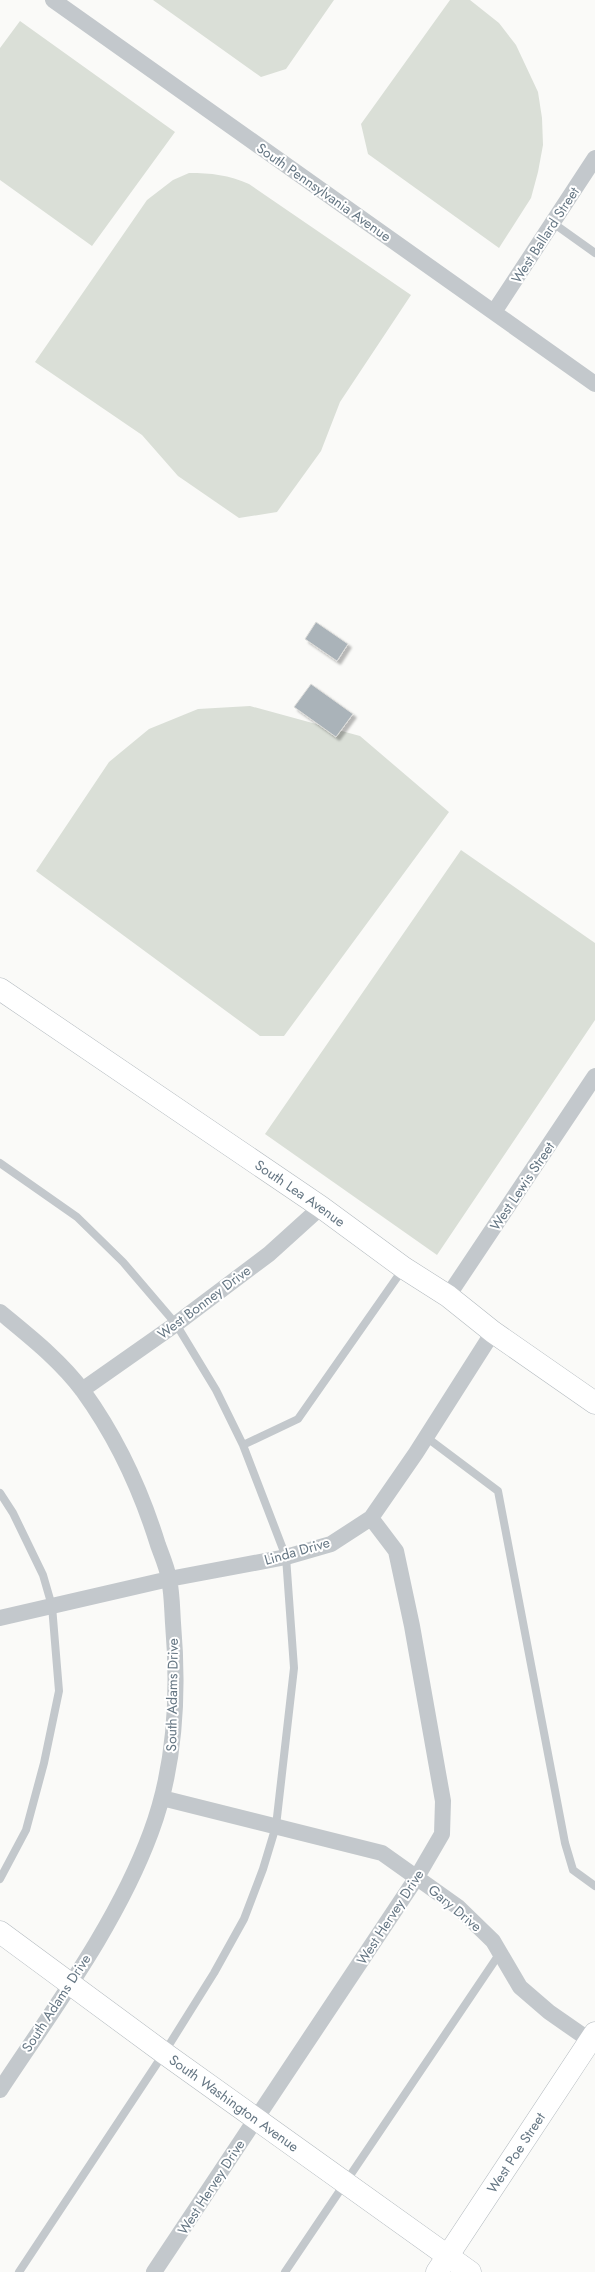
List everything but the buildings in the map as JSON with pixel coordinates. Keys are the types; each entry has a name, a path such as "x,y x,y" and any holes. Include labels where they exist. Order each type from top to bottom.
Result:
{"street":[{"name":"South Pennsylvania Avenue","path":"56,1 193,101 595,384"},
{"name":"West Ballard Street","path":"494,312 595,158"},
{"name":"South Lea Avenue","path":"0,989 321,1207 404,1268 448,1296 493,1332 595,1403"},
{"name":"West Lewis Street","path":"448,1296 595,1076"},
{"name":"West Bonney Drive","path":"82,1390 176,1324 269,1254 321,1207"},
{"name":"South Adams Drive","path":"0,1312 42,1346 82,1390 124,1456 149,1515 169,1579 175,1653 173,1751 162,1798 151,1832 129,1885 70,1984 0,2090"},
{"name":"Linda Drive","path":"0,1618 169,1579 286,1557 331,1544 370,1518 426,1436 493,1332"},
{"name":"West Hervey Drive","path":"154,2272 417,1877 442,1834 443,1801 412,1626 396,1551 370,1518"},
{"name":"Gary Drive","path":"162,1798 382,1853 458,1907 493,1941 520,1987 549,2012 593,2039"},
{"name":"South Washington Avenue","path":"0,1932 164,2053 345,2181 442,2264 470,2272"},
{"name":"West Poe Street","path":"442,2264 593,2039"}],"lane":[{"path":"552,223 595,253"},
{"path":"0,1163 77,1217 123,1262 176,1324 216,1390 243,1445 286,1557 294,1668 276,1826 263,1870 244,1919 214,1973 164,2053 19,2272"},
{"path":"243,1445 298,1419 404,1268"},
{"path":"426,1436 498,1491 565,1843 573,1870 595,1886"},
{"path":"0,1493 13,1513 43,1574 52,1606 59,1691 44,1763 26,1830 0,1879"},
{"path":"285,2272 500,1953"}],"shaded area":[{"path":"153,0 334,0 286,69 261,77"},
{"path":"450,0 470,0 499,23 516,45 538,92 542,118 543,145 538,172 531,198 499,248 368,154 361,124"},
{"path":"20,21 175,132 92,246 0,180 0,48"},
{"path":"189,173 220,175 234,178 249,184 411,295 340,402 321,451 277,512 239,518 178,476 142,435 35,362 147,200 173,180"},
{"path":"250,706 360,736 449,812 284,1036 260,1036 36,871 109,762 149,729 198,709"},
{"path":"461,850 595,943 595,1020 437,1255 265,1134"}]}
